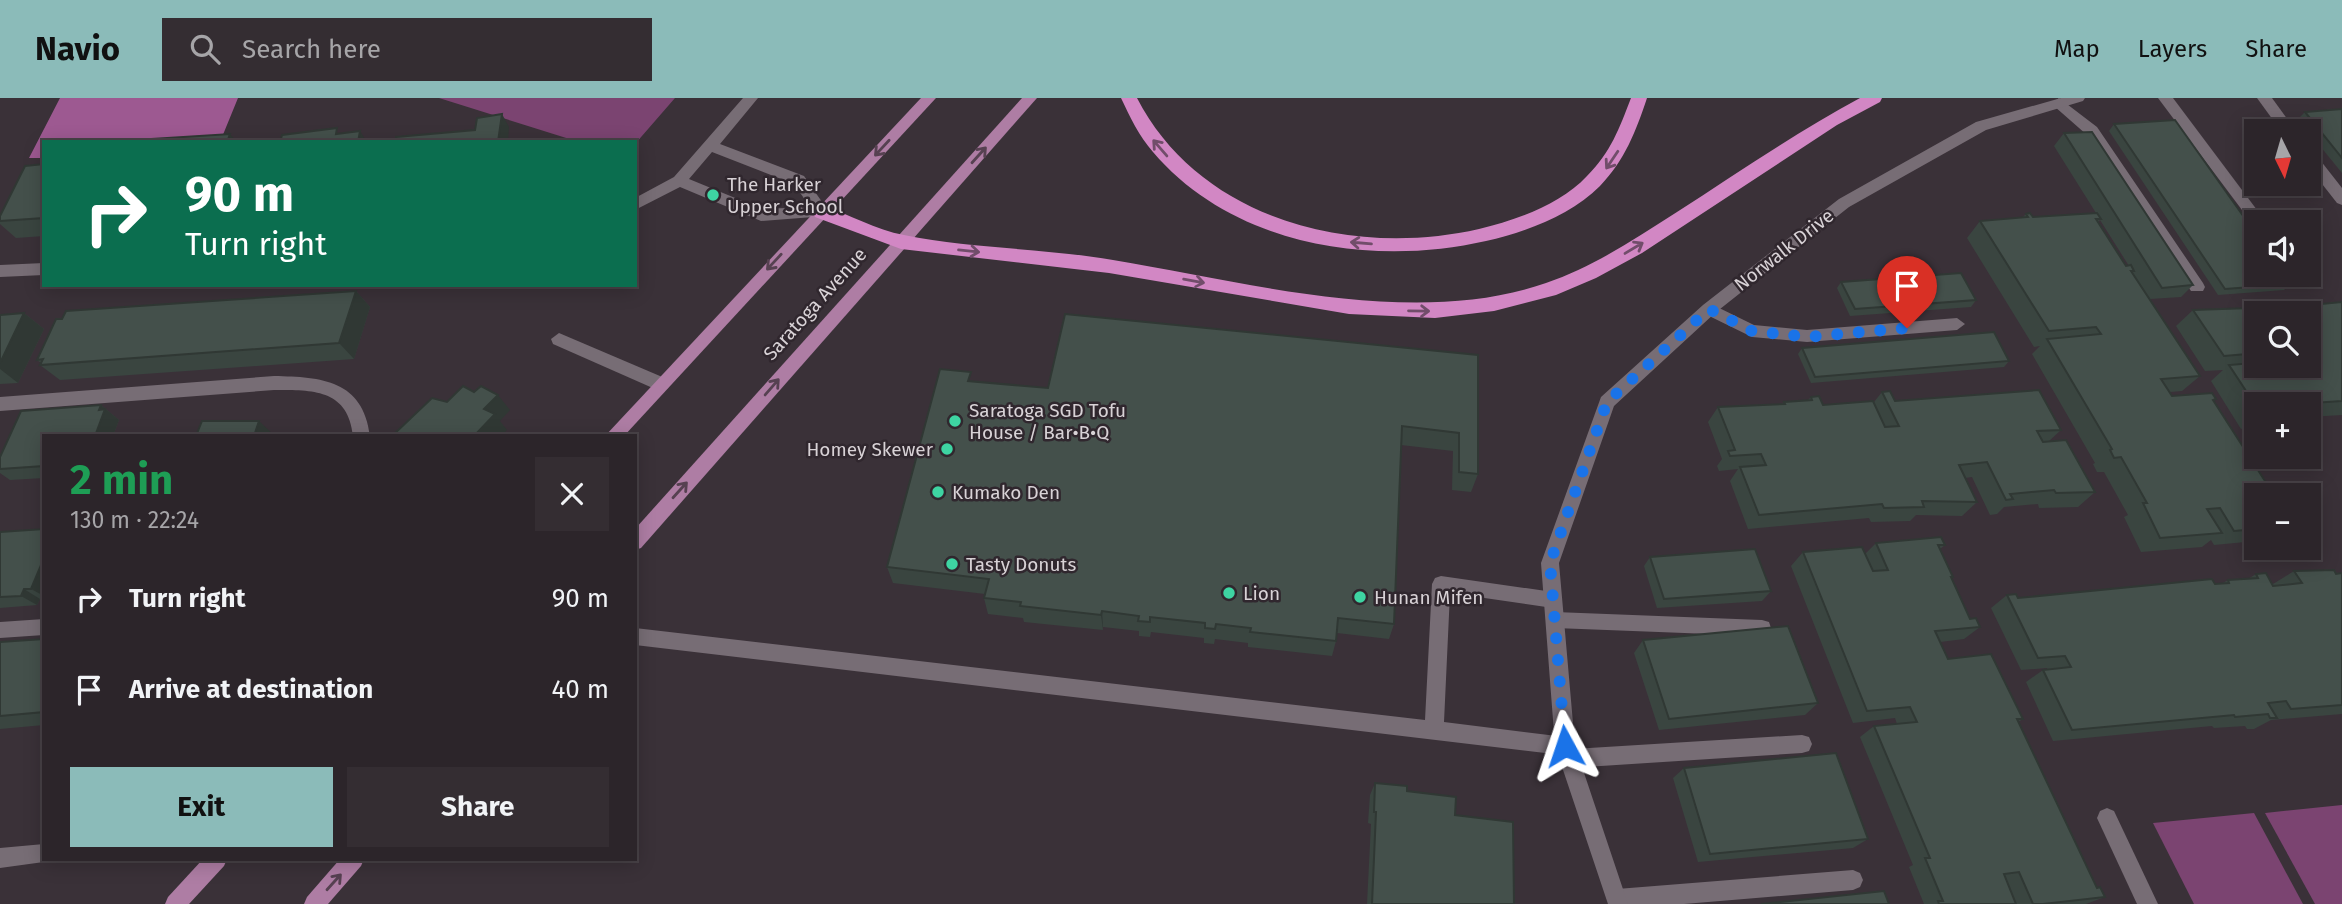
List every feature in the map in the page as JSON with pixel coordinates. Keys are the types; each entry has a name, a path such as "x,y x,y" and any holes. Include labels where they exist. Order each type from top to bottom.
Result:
{"highway":[{"path":"1129,98 1138,119 1157,146 1182,173 1221,199 1262,219 1308,235 1359,243 1409,245 1458,241 1503,231 1545,215 1580,193 1605,170 1623,144 1636,117 1639,98"},
{"path":"821,212 901,242 1109,266 1349,307 1435,311 1494,304 1549,290 1590,273 1635,248 1831,121 1874,98"}],"main road":[{"path":"615,434 929,98"},
{"name":"Saratoga Avenue","path":"637,540 1030,98"},
{"path":"175,904 215,861"},
{"path":"314,904 352,861"}],"street":[{"path":"637,204 679,181 751,98"},
{"name":"Norwalk Drive","path":"1618,902 1568,752 1550,563 1607,402 1709,309 1844,203 1981,126 2078,98"},
{"path":"2165,98 2250,210"},
{"path":"2264,98 2280,119"},
{"path":"2059,103 2092,131 2197,287"},
{"path":"711,146 799,180 821,212"},
{"path":"2321,172 2342,199"},
{"path":"679,181 761,215 821,212"},
{"path":"0,271 42,269"},
{"path":"1709,309 1752,331 1807,337 1957,324"},
{"path":"559,339 662,384"},
{"path":"0,404 261,384 308,383 326,387 349,399 362,417 362,434"},
{"path":"1434,731 1441,584 1553,600"},
{"path":"1555,620 1620,625 1762,628"},
{"path":"0,631 42,627"},
{"path":"637,636 1434,731 1568,752 1628,757 1802,744"},
{"path":"2107,818 2148,904"},
{"path":"0,858 42,854"},
{"path":"1618,902 1853,880"}],"shaded area":[{"path":"60,98 238,98 221,140 42,140 42,158 29,158"},
{"path":"439,98 675,98 637,142 573,140"},
{"path":"2342,805 2342,904 2315,904 2265,813"},
{"path":"2254,813 2303,904 2194,904 2153,823"}],"building":[{"path":"2342,109 2342,158 2321,132 2321,119 2311,119 2305,112"},
{"path":"502,114 498,140 396,140 396,137 475,130 477,118"},
{"path":"2175,120 2244,217 2244,287 2251,287 2225,289 2114,124"},
{"path":"337,128 336,134 360,131 358,140 281,140 282,135"},
{"path":"2092,132 2193,285 2162,288 2064,133"},
{"path":"230,134 228,140 136,140"},
{"path":"42,164 42,218 0,221 0,216 25,166"},
{"path":"2030,213 2033,217 2097,213 2101,219 2096,219 2126,266 2131,265 2134,271 2131,271 2200,376 2161,379 2172,396 2212,393 2216,399 2213,400 2244,448 2244,469 2257,469 2266,483 2244,483 2244,530 2234,531 2220,508 2207,509 2222,533 2160,538 2143,503 2147,503 2121,457 2114,458 2110,450 2112,449 2047,339 2101,334 2096,327 2049,331 1980,221 2028,217 2026,214"},
{"path":"1961,273 1976,300 1855,309 1841,282"},
{"path":"356,291 339,343 40,365 43,359 37,360 56,319 62,319 66,311"},
{"path":"2342,302 2342,401 2321,402 2321,392 2247,392 2229,365 2244,364 2244,378 2321,378 2321,304"},
{"path":"2244,308 2244,354 2224,356 2193,310"},
{"path":"24,313 0,363 0,315"},
{"path":"1065,314 1478,355 1478,474 1459,472 1459,433 1402,426 1394,624 1338,618 1336,641 1250,632 1251,628 1216,624 1215,629 1205,628 1205,623 1150,617 1150,622 1138,621 1139,616 1102,611 1101,615 1020,606 1021,602 984,598 989,579 887,567 940,369 971,372 968,381 1048,388"},
{"path":"1994,332 2009,361 1815,377 1802,348"},
{"path":"463,386 474,392 481,386 498,395 484,409 495,414 476,434 394,434 432,398 447,402"},
{"path":"2039,390 2061,430 2037,431 2043,442 2066,440 2095,492 2056,493 2054,490 2010,494 2013,499 2006,500 1987,462 1959,465 1977,502 1922,501 1924,507 1884,508 1882,504 1759,515 1740,467 1766,465 1761,454 1730,456 1728,451 1735,450 1718,407 1785,404 1784,402 1812,400 1811,397 1819,396 1823,405 1873,401 1885,427 1899,426 1882,392 1890,391 1895,401"},
{"path":"101,405 99,410 105,409 96,434 42,434 42,466 0,469 0,457 21,411"},
{"path":"202,421 259,421 255,434 197,434"},
{"path":"42,529 42,563 31,589 24,589 21,596 0,597 0,532"},
{"path":"1941,537 1945,545 1938,545 1951,577 1970,619 1976,618 1980,627 1935,631 1948,659 1991,654 2023,719 2017,719 2097,888 2100,887 2105,897 2033,904 2019,872 2004,874 2016,904 1939,904 1938,901 1943,901 1925,858 1930,858 1874,726 1917,722 1910,707 1867,711 1803,552 1862,547 1873,571 1888,570 1876,543"},
{"path":"1755,549 1771,591 1664,599 1650,557"},
{"path":"2334,570 2336,574 2342,573 2342,705 2291,709 2286,701 2268,703 2277,718 2270,718 2268,714 2234,715 2072,730 2043,670 2071,667 2065,656 2038,658 2007,595 2016,594 2018,598 2212,579 2215,584 2229,583 2228,580 2258,578 2256,574 2266,573 2273,586 2302,583 2294,571"},
{"path":"1788,626 1818,703 1669,719 1643,640"},
{"path":"42,639 42,712 0,716 0,642"},
{"path":"1836,753 1868,839 1710,854 1684,768"},
{"path":"1375,783 1407,786 1407,791 1456,797 1455,815 1513,822 1514,904 1372,904"},
{"path":"1884,891 1889,904 1761,904"}],"place":[{"name":"The Harker Upper School","path":"713,195"},
{"name":"Saratoga SGD Tofu House / Bar•B•Q","path":"955,421"},
{"name":"Homey Skewer","path":"947,449"},
{"name":"Kumako Den","path":"938,492"},
{"name":"Tasty Donuts","path":"952,564"},
{"name":"Lion","path":"1229,593"},
{"name":"Hunan Mifen","path":"1360,597"}],"route":[{"path":"1565,746 1550,563 1607,402 1709,309 1752,331 1807,337 1907,328"}]}
